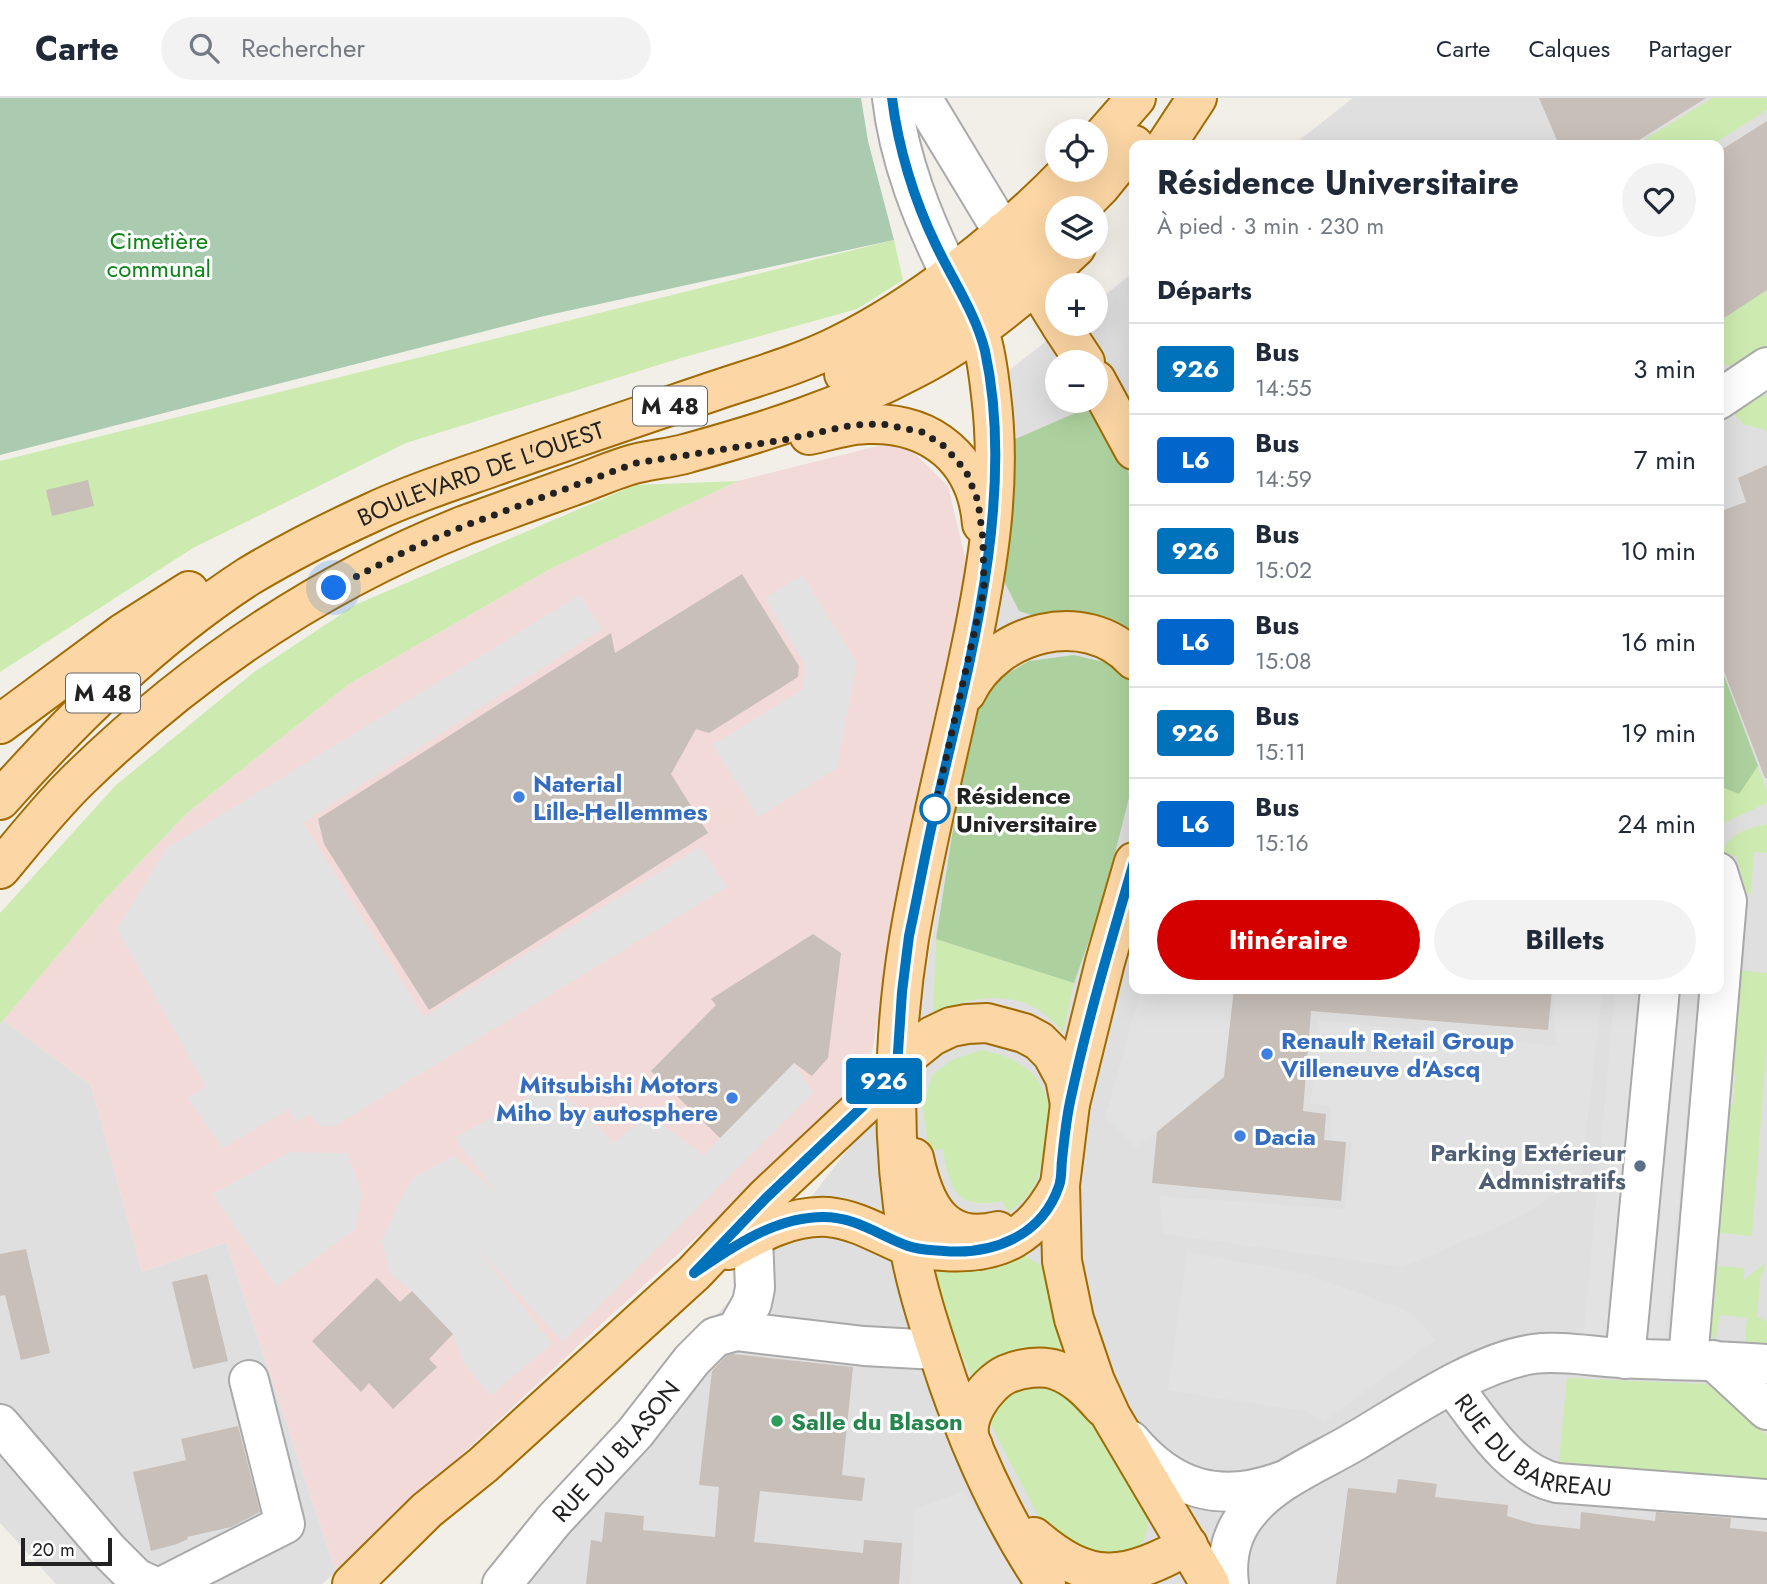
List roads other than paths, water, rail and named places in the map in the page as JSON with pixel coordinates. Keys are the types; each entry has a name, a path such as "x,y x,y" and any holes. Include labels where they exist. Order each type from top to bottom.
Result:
{"main road":[{"path":"1108,130 1136,98"},
{"path":"1137,140 1166,98"},
{"path":"1169,140 1197,98"},
{"path":"1091,196 1129,151"},
{"name":"BOULEVARD DE L'OUEST","path":"0,800 72,723 172,632 251,576 307,544 376,510 545,448 820,354 882,321 964,301 1019,258 1032,208 1058,182"},
{"path":"1108,214 1129,191"},
{"path":"1045,237 1019,258 1045,300"},
{"name":"BOULEVARD DE L'OUEST","path":"0,869 78,780 117,744 208,667 299,607 408,550 464,526 636,463 686,454 855,398 917,368 964,301 1019,258 1045,253"},
{"path":"636,463 703,428 815,387 890,352 964,301 985,354 990,383 995,453 993,514 984,589 909,936 897,1067 898,1160 909,1247 937,1350 968,1439 1003,1515 1046,1584"},
{"path":"1108,402 1129,441"},
{"path":"686,454 783,440 853,425 883,424 922,432 944,446 958,460 974,486 982,517 984,589"},
{"path":"0,724 122,634 203,583 301,533 376,510"},
{"path":"959,707 978,671 1003,649 1034,635 1064,631 1083,634 1107,640 1129,655"},
{"path":"1129,879 1105,962 1070,1104 1060,1185 1060,1232 1068,1293 1084,1350 1111,1416 1188,1545 1222,1579"},
{"path":"352,1584 445,1495 482,1465 694,1273 925,1041 951,1027 967,1024 1005,1026 1039,1041 1052,1054 1065,1078 1070,1104"},
{"path":"897,1067 920,1183 925,1199 941,1219 968,1233 996,1232 1021,1220 1060,1185"},
{"path":"694,1273 753,1237 787,1222 825,1217 862,1224 909,1247 928,1250 972,1252 1003,1245 1042,1214 1060,1185"},
{"path":"1111,1416 1069,1375 1053,1368 1022,1369 1007,1374 985,1392 970,1420 968,1439 1001,1492 1038,1542 1051,1557 1078,1577 1105,1583 1122,1581 1188,1545"},
{"path":"392,1584 430,1528 482,1465"}],"street":[{"path":"892,98 902,150 924,220 964,301"},
{"path":"922,98 1019,258"},
{"path":"1724,396 1767,367"},
{"path":"1724,891 1727,901 1737,1365 1767,1410"},
{"path":"1625,1359 1660,994"},
{"path":"753,1237 755,1288 751,1303 736,1331 864,1346 937,1350"},
{"name":"RUE DU BLASON","path":"502,1584 554,1520 635,1433 698,1353 715,1337 736,1331"},
{"path":"1452,1385 1510,1360 1549,1353 1737,1365"},
{"path":"167,1584 285,1524 249,1380"},
{"name":"RUE DU BARREAU","path":"1188,1545 1294,1477 1452,1385 1511,1459 1541,1479 1557,1483 1767,1499"},
{"name":"RUE DU BARREAU","path":"1111,1416 1150,1461 1165,1474 1194,1487 1212,1491 1244,1491 1294,1477"},
{"path":"0,1424 108,1550 136,1578 149,1584"},
{"name":"RUE DU BARREAU","path":"1222,1579 1239,1527 1261,1498"}],"place":[{"name":"Naterial Lille-Hellemmes","path":"519,797"},
{"name":"Résidence Universitaire","path":"935,809"},
{"name":"Renault Retail Group Villeneuve d'Ascq","path":"1267,1054"},
{"name":"Mitsubishi Motors Miho by autosphere","path":"732,1098"},
{"name":"Dacia","path":"1240,1136"},
{"name":"Parking Extérieur Admnistratifs","path":"1640,1166"},
{"name":"Salle du Blason","path":"777,1421"}],"park label":[{"name":"Cimetière communal","path":"159,254"}]}
